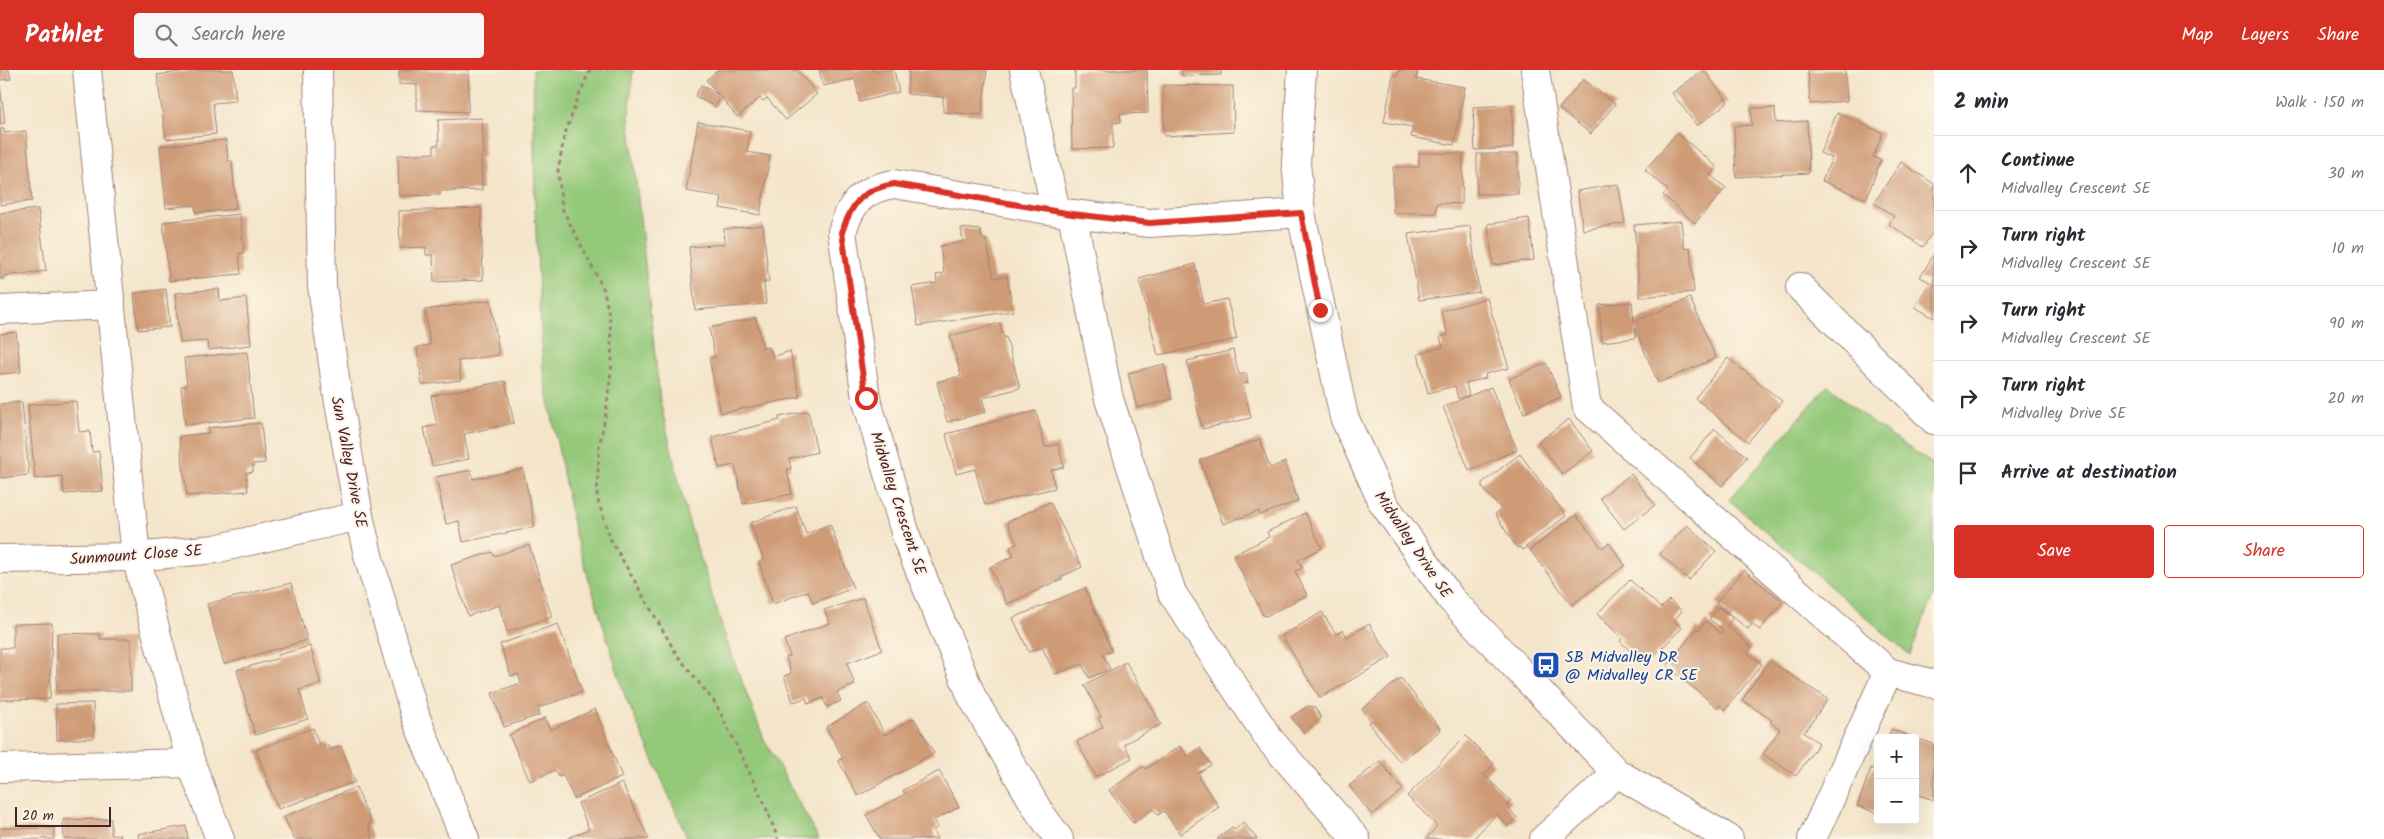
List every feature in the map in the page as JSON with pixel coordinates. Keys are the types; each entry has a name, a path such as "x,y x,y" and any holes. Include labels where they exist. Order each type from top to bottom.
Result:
{"street":[{"path":"87,70 136,557 191,763 220,839"},
{"name":"Sun Valley Drive SE","path":"318,70 322,286 336,385 359,516 369,559 416,718 465,839"},
{"path":"1024,70 1064,212 1109,399 1172,594 1270,740 1356,839"},
{"name":"Midvalley Drive SE","path":"1302,70 1296,163 1301,213 1344,416 1383,503 1450,599 1617,772 1729,839"},
{"path":"1535,70 1588,407 1888,672 1934,684"},
{"name":"Midvalley Crescent SE","path":"1059,839 1038,810 972,697 908,542 866,398 842,232 846,217 860,196 876,187 894,184 1064,212 1150,223 1301,213"},
{"path":"1800,287 1934,420"},
{"path":"0,310 110,305"},
{"name":"Sunmount Close SE","path":"0,559 136,557 215,549 359,516"},
{"path":"1812,839 1888,672"},
{"path":"0,768 191,763"},
{"path":"1544,839 1617,772"}],"path":[{"path":"590,70 564,137 558,171 562,208 604,290 610,321 612,362 606,414 599,447 597,498 611,540 672,647 716,704 764,802 778,839"}],"green space":[{"path":"533,70 633,70 629,116 660,401 687,516 728,645 764,739 819,839 688,839 625,696 575,534 543,371 535,213"},
{"path":"1828,385 1871,422 1934,465 1934,593 1910,655 1729,500"}],"building":[{"path":"0,70 9,70 11,79 0,80"},
{"path":"195,70 233,70 236,101 213,103 216,134 166,139 157,75"},
{"path":"399,70 469,70 468,112 417,110 417,85 399,84"},
{"path":"718,70 797,70 817,94 786,120 767,98 763,101 760,98 737,117 721,97 715,107 695,96 701,85 719,95 706,80"},
{"path":"819,70 894,70 899,92 860,102 855,79 823,86"},
{"path":"909,70 987,70 982,115 943,112 943,97 907,94"},
{"path":"1075,70 1147,70 1148,113 1120,114 1121,122 1113,123 1113,148 1072,149 1071,88 1075,88"},
{"path":"1182,70 1221,70 1221,75 1182,76"},
{"path":"1399,70 1418,70 1416,79 1465,87 1454,145 1411,137 1413,127 1384,122 1393,75 1398,75"},
{"path":"1704,70 1728,102 1697,126 1672,93"},
{"path":"1808,70 1845,70 1847,101 1810,104"},
{"path":"1583,79 1615,104 1591,134 1559,109"},
{"path":"0,85 5,123 0,124"},
{"path":"1163,85 1233,86 1234,132 1164,136"},
{"path":"1512,105 1513,148 1475,150 1473,107"},
{"path":"1751,108 1775,108 1776,123 1807,121 1809,173 1736,177 1734,126 1752,125"},
{"path":"1837,113 1883,133 1873,157 1881,160 1866,199 1822,181 1832,158 1820,153"},
{"path":"482,118 484,156 481,158 482,190 440,191 440,195 399,196 398,155 434,153 434,145 439,145 438,120"},
{"path":"698,122 750,131 747,152 770,156 760,215 720,208 722,197 686,191"},
{"path":"0,129 4,129 4,133 26,131 32,201 0,205"},
{"path":"1677,133 1717,167 1710,175 1726,188 1695,223 1663,195 1668,190 1645,170"},
{"path":"226,140 228,161 232,161 236,209 196,213 195,205 166,208 160,146"},
{"path":"1419,153 1463,153 1462,204 1437,203 1436,213 1393,213 1393,167 1419,167"},
{"path":"1477,154 1518,154 1518,194 1477,194"},
{"path":"1901,162 1934,184 1934,230 1923,247 1889,224 1894,216 1874,203"},
{"path":"1618,184 1625,223 1583,230 1577,191"},
{"path":"481,208 483,280 434,282 433,255 426,255 426,247 400,248 399,211"},
{"path":"38,209 46,271 4,276 4,279 0,279 0,213"},
{"path":"240,214 244,253 239,253 241,274 169,281 163,222"},
{"path":"1529,218 1534,260 1493,265 1488,224"},
{"path":"1681,221 1684,248 1690,247 1694,292 1640,297 1634,225"},
{"path":"763,225 769,282 764,282 766,304 695,310 689,247 725,244 724,229"},
{"path":"1470,226 1479,292 1419,300 1408,234"},
{"path":"961,228 980,230 982,239 986,239 994,278 1007,276 1013,311 918,326 912,287 937,283 936,275 944,273 940,246 963,242"},
{"path":"1934,254 1934,318 1915,307 1930,282 1920,277"},
{"path":"1195,264 1204,304 1227,299 1237,339 1158,355 1139,279"},
{"path":"166,289 170,327 138,330 134,293"},
{"path":"219,289 220,301 246,298 251,345 208,350 207,341 180,343 175,293"},
{"path":"1487,298 1509,368 1485,374 1486,378 1466,383 1469,395 1458,399 1455,386 1428,393 1418,354 1443,347 1440,337 1448,335 1441,311"},
{"path":"1690,298 1716,358 1658,383 1635,328 1636,338 1602,342 1599,305 1632,302 1634,322"},
{"path":"491,300 499,355 458,361 461,380 422,385 417,347 430,345 425,310"},
{"path":"756,318 763,348 769,347 773,357 790,351 800,397 721,413 709,358 715,357 709,328"},
{"path":"1000,323 1004,338 1006,337 1020,388 982,398 986,412 947,422 937,382 961,376 950,336"},
{"path":"16,332 21,372 0,374 0,334"},
{"path":"1233,350 1239,375 1246,373 1248,383 1243,384 1251,418 1202,429 1187,361"},
{"path":"247,352 254,418 185,425 181,386 187,386 184,358"},
{"path":"1728,358 1782,401 1748,442 1695,398"},
{"path":"1546,363 1561,397 1524,413 1509,379"},
{"path":"1164,364 1172,399 1137,408 1128,373"},
{"path":"505,381 514,423 464,434 469,459 432,466 424,428 437,425 431,396"},
{"path":"1491,387 1517,450 1469,470 1443,407"},
{"path":"76,401 79,432 90,431 92,452 99,451 103,491 64,494 62,476 35,479 28,405"},
{"path":"22,402 29,475 0,478 0,404"},
{"path":"808,411 817,452 789,459 791,469 787,469 792,494 743,504 735,465 719,468 712,437 780,420 779,417"},
{"path":"1036,411 1045,447 1058,444 1064,467 1051,470 1055,488 985,505 975,469 956,474 946,434"},
{"path":"1569,419 1593,451 1562,474 1538,442"},
{"path":"261,423 265,463 253,464 253,472 246,473 248,491 187,496 179,436 209,433 208,428"},
{"path":"1715,429 1747,457 1722,486 1690,458"},
{"path":"1260,439 1270,468 1285,462 1298,501 1260,515 1259,511 1223,524 1200,460"},
{"path":"1520,454 1566,516 1522,550 1520,547 1517,548 1495,514 1501,509 1482,487 1482,483"},
{"path":"523,469 535,527 463,542 459,521 446,524 436,477 471,470 473,479"},
{"path":"1631,474 1655,505 1624,529 1600,498"},
{"path":"1050,502 1082,567 1061,577 1062,579 1007,604 990,567 1014,556 1010,547 1017,544 1007,522"},
{"path":"796,506 806,534 830,524 853,588 813,603 808,591 773,604 759,562 764,560 750,523"},
{"path":"1305,513 1322,548 1298,560 1302,568 1295,571 1307,595 1266,616 1263,615 1233,555 1269,537 1267,532"},
{"path":"1576,515 1602,548 1609,543 1625,565 1572,605 1530,550"},
{"path":"1687,525 1716,551 1689,580 1660,554"},
{"path":"529,545 552,617 507,632 499,605 468,616 451,565 492,552 494,556"},
{"path":"1744,570 1783,602 1760,630 1752,624 1748,629 1716,603"},
{"path":"1630,580 1661,608 1669,600 1682,611 1674,620 1682,628 1645,665 1620,641 1622,638 1597,614"},
{"path":"291,583 307,640 224,664 207,604"},
{"path":"1085,588 1112,651 1103,654 1110,669 1089,678 1082,664 1055,674 1042,647 1029,652 1013,618"},
{"path":"863,598 882,650 847,663 855,685 837,692 841,701 827,707 823,698 808,704 806,698 793,702 784,676 791,673 786,657 790,656 784,640 830,623 824,610"},
{"path":"1718,607 1733,618 1727,625 1752,648 1747,653 1762,664 1725,710 1720,705 1718,708 1667,666 1697,628 1699,630 1706,621 1720,633 1723,630 1709,619"},
{"path":"1322,612 1336,634 1343,630 1347,637 1369,624 1391,657 1320,698 1282,636"},
{"path":"52,623 50,699 0,700 0,648 13,648 13,624"},
{"path":"558,624 582,692 538,708 540,715 504,727 492,693 521,683 518,674 511,676 500,644"},
{"path":"57,633 100,634 100,639 131,639 131,691 57,691"},
{"path":"310,646 321,684 299,690 308,719 255,735 237,670 279,658 278,655"},
{"path":"1769,661 1828,699 1804,733 1819,743 1796,776 1763,754 1780,729 1770,722 1772,720 1742,700"},
{"path":"1126,662 1161,724 1124,744 1132,758 1096,777 1077,742 1103,727 1098,718 1101,717 1084,685"},
{"path":"1401,678 1441,730 1400,762 1369,723 1371,721 1362,709"},
{"path":"93,703 94,738 57,740 56,704"},
{"path":"868,703 885,735 914,718 934,753 858,796 838,760 843,758 826,727"},
{"path":"1308,706 1315,707 1321,718 1304,733 1291,717"},
{"path":"595,709 622,777 574,799 563,775 559,777 555,770 530,781 509,735 545,718 550,730"},
{"path":"313,728 320,747 327,744 330,750 341,746 355,782 278,809 256,750"},
{"path":"1891,729 1904,734 1889,734"},
{"path":"1466,736 1494,764 1484,775 1511,801 1506,805 1517,818 1508,826 1497,814 1473,839 1426,839 1437,826 1407,796"},
{"path":"1919,739 1934,744 1934,800 1919,795"},
{"path":"1180,746 1187,756 1200,748 1211,765 1198,773 1201,776 1199,778 1219,807 1180,834 1164,811 1158,815 1153,809 1133,823 1109,790 1144,766 1146,769"},
{"path":"1380,761 1403,790 1372,815 1349,786"},
{"path":"1871,768 1874,769 1874,812 1857,806"},
{"path":"939,771 959,807 934,820 938,827 933,831 937,839 880,839 866,815 905,794 903,790"},
{"path":"622,783 649,839 566,839 589,829 578,803"},
{"path":"356,787 371,823 368,825 373,839 294,839 284,817"},
{"path":"111,819 111,835 120,835 121,839 64,839 63,820"},
{"path":"1243,822 1257,839 1217,839 1232,827 1235,830"},
{"path":"186,826 188,839 139,839 138,834"},
{"path":"0,828 54,828 54,839 0,839"}],"place":[{"name":"SB Midvalley DR @ Midvalley CR SE","path":"1546,665"}],"route":[{"path":"866,398 842,232 846,217 860,196 876,187 894,184 1072,214 1150,223 1301,213 1320,310"}]}
